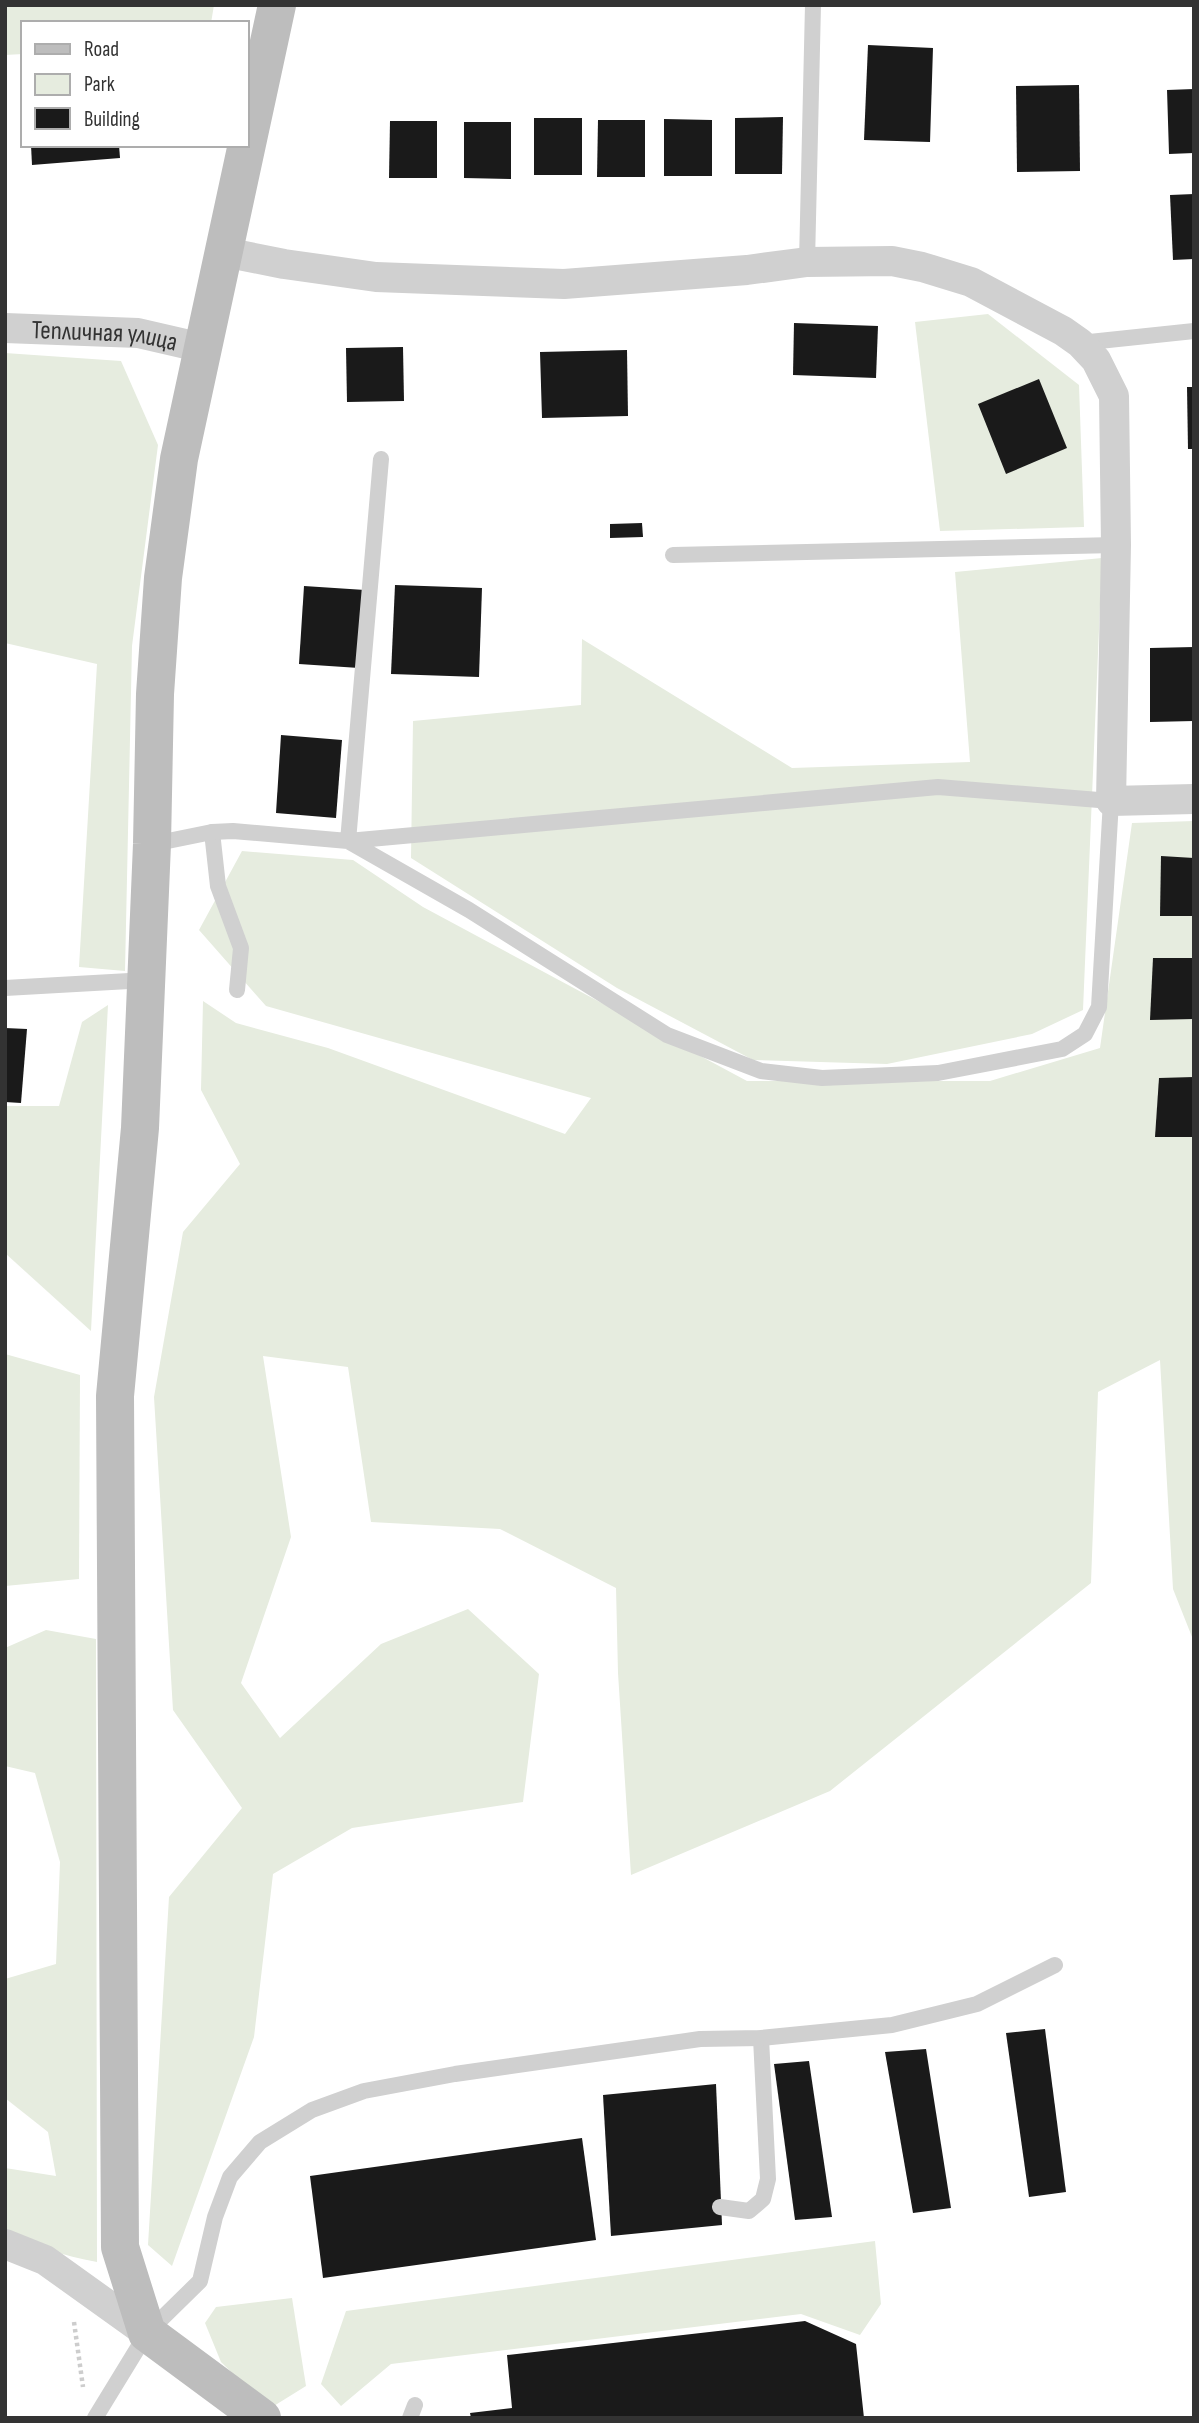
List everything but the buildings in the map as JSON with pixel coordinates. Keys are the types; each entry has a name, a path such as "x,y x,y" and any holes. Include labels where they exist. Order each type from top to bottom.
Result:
{"street":[{"path":"248,140 277,5"},
{"path":"147,2333 120,2247 115,1396 140,1128 156,694 163,578 179,459 247,147"},
{"path":"224,252 284,264 376,277 564,284 747,271 807,262 892,261 971,282 1080,343 1096,360 1114,396 1116,545 1111,801 1194,799"},
{"name":"Тепличная улица","path":"5,328 138,333 203,348"},
{"path":"5,2244 45,2260 262,2418"}],"lane":[{"path":"807,262 813,5"},
{"path":"1080,343 1194,331"},
{"path":"348,841 381,459"},
{"path":"673,555 1116,545"},
{"path":"152,844 212,832 233,831 348,841 938,786 1111,801 1099,1007 1084,1034 1062,1049 938,1073 822,1078 761,1071 667,1035 469,910 348,841"},
{"path":"212,832 218,886 241,948 237,990"},
{"path":"5,988 147,980"},
{"path":"95,2418 147,2333 200,2281 215,2217 230,2177 260,2142 312,2110 364,2091 455,2074 699,2039 761,2038 892,2025 977,2004 1055,1965"},
{"path":"720,2207 749,2211 763,2199 768,2179 761,2038"}],"path":[{"path":"45,2260 74,2322 84,2396"}],"green space":[{"path":"5,5 214,5 211,21 21,21 21,54 5,55"},
{"path":"988,314 1079,385 1084,527 940,531 915,322"},
{"path":"5,353 121,361 158,445 132,646 125,971 79,967 97,664 5,643"},
{"path":"1102,558 1083,1010 1032,1034 887,1064 753,1060 617,988 411,858 413,721 581,705 582,639 792,768 970,762 955,572"},
{"path":"1194,821 1194,1642 1173,1589 1160,1360 1098,1392 1091,1583 830,1791 631,1875 618,1673 616,1588 500,1529 371,1522 348,1367 263,1356 291,1537 241,1683 280,1738 381,1644 468,1609 539,1674 523,1802 352,1828 273,1874 254,2037 172,2266 148,2245 169,1897 242,1808 173,1710 154,1397 183,1232 240,1164 201,1090 203,1001 236,1023 328,1048 565,1134 591,1098 266,1006 199,930 242,851 353,860 423,907 747,1081 990,1081 1100,1048 1132,823"},
{"path":"108,1005 91,1331 5,1253 5,1106 59,1106 82,1022"},
{"path":"5,1354 80,1375 79,1579 5,1586"},
{"path":"46,1630 96,1639 97,2262 50,2250 5,2229 5,2168 56,2176 48,2132 5,2098 5,1979 56,1964 60,1862 35,1773 5,1766 5,1648"},
{"path":"875,2241 881,2304 860,2335 801,2314 391,2364 341,2406 321,2384 346,2311"},
{"path":"292,2298 306,2386 269,2409 221,2362 205,2323 216,2307"}]}
